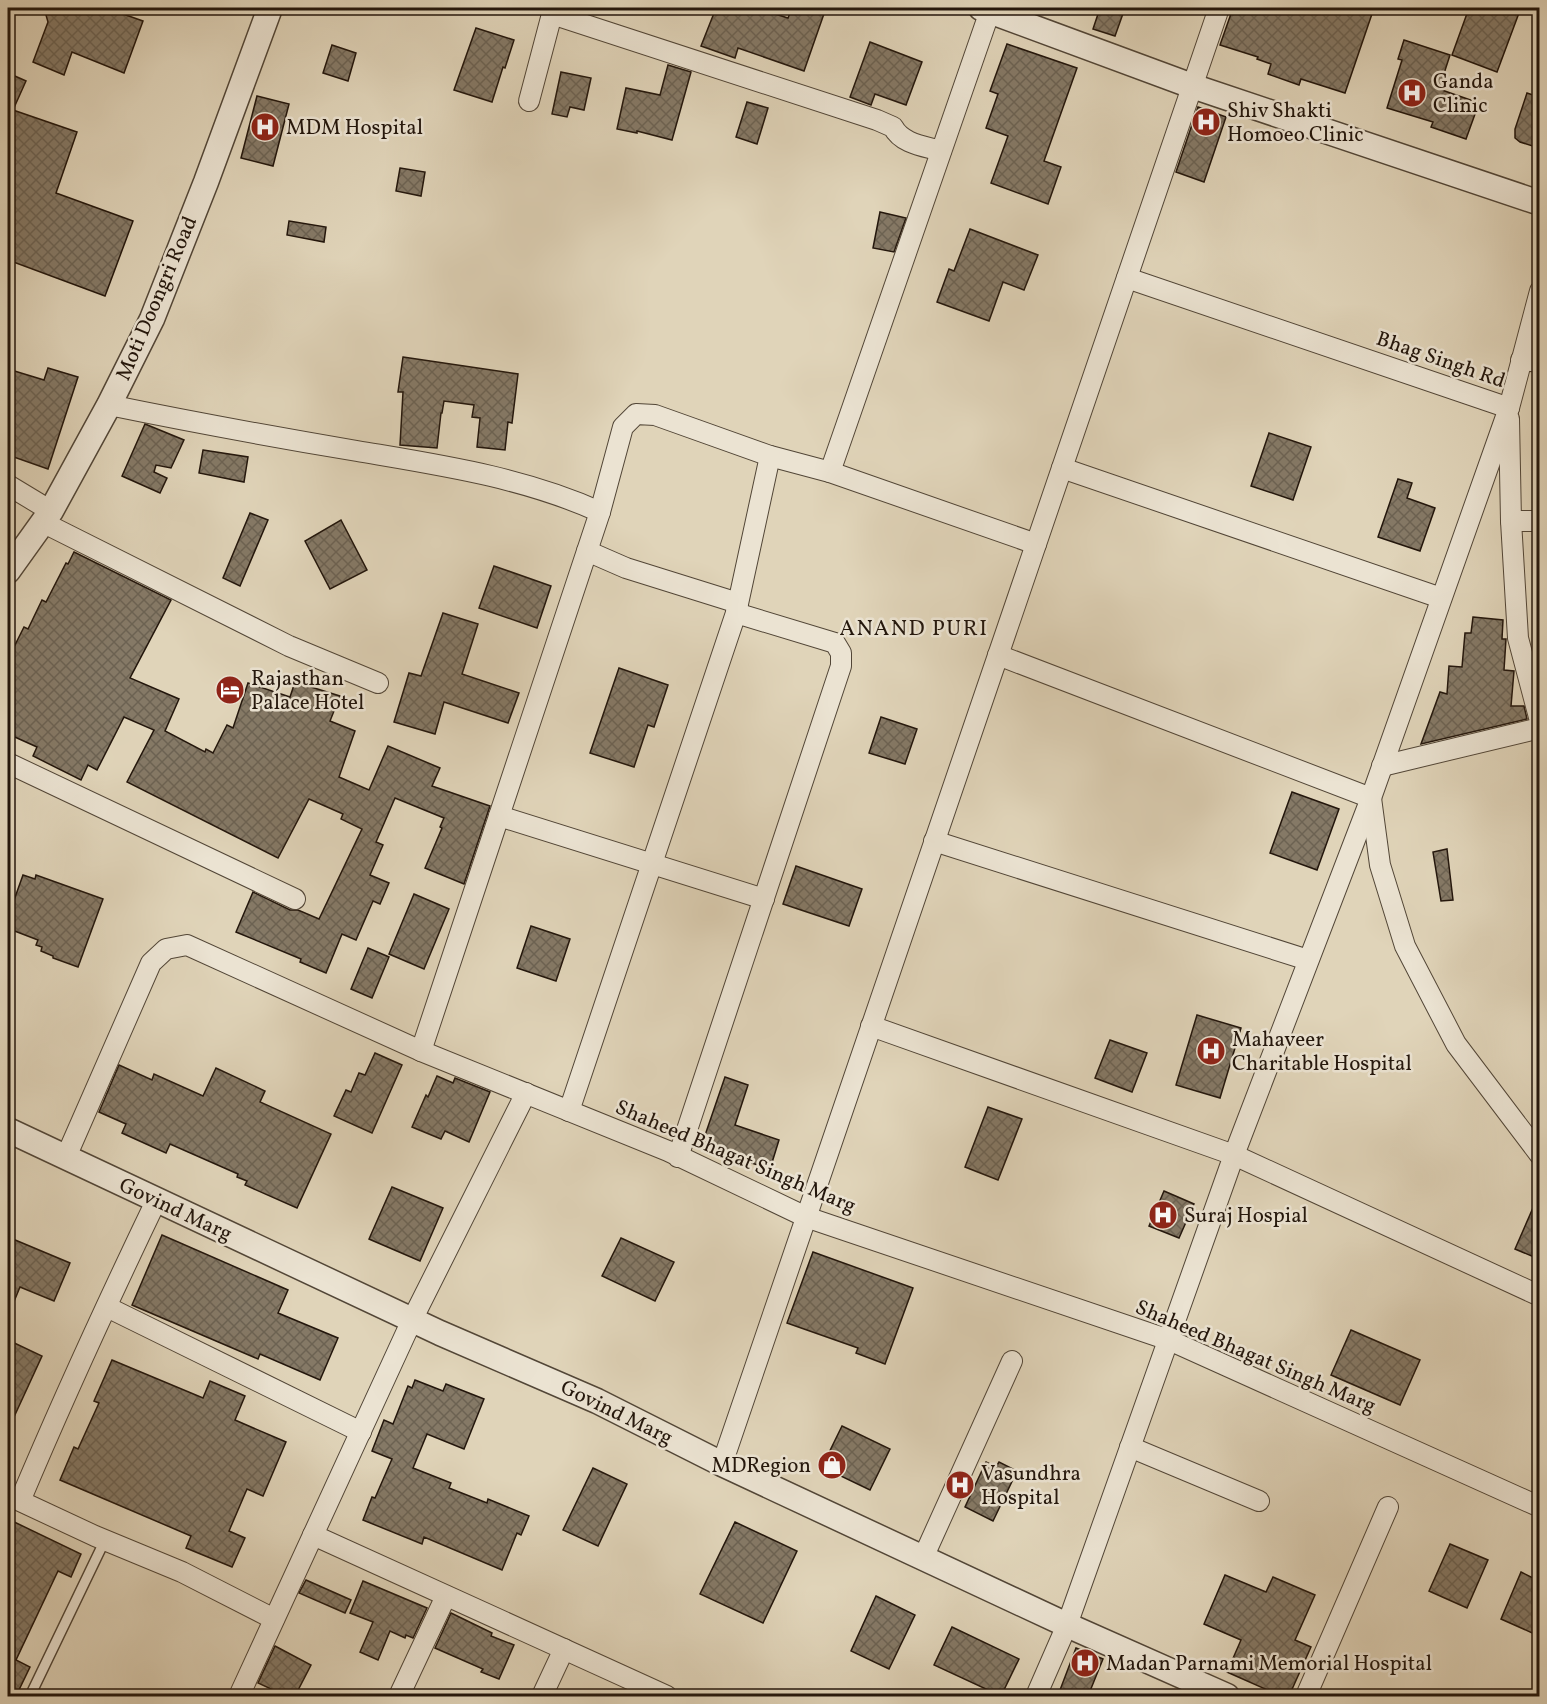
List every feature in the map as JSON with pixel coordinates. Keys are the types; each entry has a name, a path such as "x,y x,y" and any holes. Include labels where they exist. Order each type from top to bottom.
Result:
{"street":[{"name":"Moti Doongri Road","path":"8,571 46,517 109,405 152,319 206,182 270,8"},
{"path":"722,1464 1219,8"},
{"path":"830,472 941,151 987,9 1192,86 1539,203"},
{"path":"529,101 553,11 877,120 893,127 904,139 941,151"},
{"name":"Bhag Singh Rd","path":"1126,278 1509,408 1511,521 1518,638 1539,721"},
{"path":"1036,1696 1067,1625 1234,1155 1371,798 1509,408 1530,361 1539,291"},
{"path":"109,405 206,425 453,467 520,483 600,512"},
{"path":"421,1051 600,512 623,427 636,414 656,415 770,456 830,472 1036,544"},
{"path":"569,1111 737,608 770,456"},
{"path":"1062,468 1442,598"},
{"path":"8,485 46,517 289,646 378,683"},
{"path":"1511,521 1539,521"},
{"path":"587,551 626,568 835,643 842,653 841,666 678,1157"},
{"path":"998,655 1371,798"},
{"path":"1382,766 1539,728"},
{"path":"8,764 294,898"},
{"path":"1371,798 1380,865 1405,946 1456,1044 1531,1130 1539,1155"},
{"path":"499,816 764,899"},
{"path":"934,841 1308,960"},
{"name":"Shaheed Bhagat Singh Marg","path":"66,1157 151,963 166,949 187,945 421,1051 678,1157 806,1217 1168,1340 1539,1508"},
{"path":"871,1026 1234,1155 1539,1296"},
{"path":"239,1696 412,1320 526,1093"},
{"name":"Govind Marg","path":"8,1130 412,1320 597,1401 722,1464 1067,1625 1227,1696"},
{"path":"157,1200 17,1500 182,1572 274,1619"},
{"path":"107,1307 361,1432"},
{"path":"923,1558 1012,1361"},
{"path":"1130,1447 1259,1501"},
{"path":"1306,1696 1388,1507"},
{"path":"313,1535 667,1696"},
{"path":"399,1696 446,1596"},
{"path":"542,1696 564,1649"}],"lane":[{"path":"30,1696 105,1540"}],"building":[{"path":"44,8 106,8 143,21 124,73 72,52 64,75 33,62 48,22"},
{"path":"716,8 756,8 788,18 792,8 826,8 804,71 738,48 735,58 701,46"},
{"path":"1100,8 1125,8 1115,36 1093,29"},
{"path":"1233,8 1374,8 1345,93 1301,79 1299,85 1268,74 1271,64 1257,59 1258,57 1220,45"},
{"path":"1469,8 1505,8 1519,13 1497,72 1452,55"},
{"path":"476,28 514,40 492,102 454,90"},
{"path":"1404,40 1450,55 1439,89 1479,103 1466,139 1431,127 1433,122 1387,108 1402,60 1398,59"},
{"path":"870,42 922,62 906,105 875,94 871,105 850,97"},
{"path":"1007,44 1077,68 1044,161 1061,167 1048,204 991,183 1008,136 986,128 998,94 990,91"},
{"path":"332,45 356,53 348,81 323,73"},
{"path":"668,65 691,72 672,140 637,131 637,133 617,129 626,88 660,95"},
{"path":"561,72 591,78 584,110 570,107 567,117 552,114"},
{"path":"8,73 26,81 13,110 77,132 56,193 133,221 105,296 8,260"},
{"path":"1527,93 1539,97 1539,148 1515,138 1515,129"},
{"path":"257,96 289,104 273,166 241,158"},
{"path":"747,102 768,108 757,144 736,137"},
{"path":"1198,107 1226,117 1204,182 1176,172"},
{"path":"400,168 425,172 421,196 396,191"},
{"path":"880,212 906,218 894,252 873,248"},
{"path":"289,221 326,227 324,242 287,235"},
{"path":"970,229 1038,255 1024,290 1003,282 989,321 937,302 949,269 954,271"},
{"path":"403,357 518,374 512,423 508,422 505,450 477,447 480,418 472,417 474,405 444,401 437,448 400,445 403,392 398,392"},
{"path":"48,368 78,377 48,469 8,455 8,369 44,380"},
{"path":"145,424 184,440 171,468 156,465 154,472 167,478 160,493 122,476"},
{"path":"1269,433 1311,447 1293,500 1251,486"},
{"path":"203,450 248,457 244,482 199,473"},
{"path":"1398,479 1412,483 1407,498 1435,508 1420,551 1378,537"},
{"path":"250,513 268,520 240,586 223,578"},
{"path":"341,520 367,570 330,589 305,541"},
{"path":"74,552 171,600 130,678 179,699 165,731 205,752 206,749 213,753 227,725 233,728 248,683 290,697 295,682 340,696 330,721 355,731 339,777 369,790 388,746 440,768 432,786 490,806 464,884 425,868 444,818 395,798 376,842 383,845 370,875 389,883 380,904 373,901 356,940 342,934 326,973 300,962 301,959 236,932 253,892 290,910 298,910 319,919 362,829 341,819 343,814 309,799 278,858 127,782 154,730 124,717 97,770 88,765 81,780 33,756 37,747 8,734 8,659 24,627 28,629 42,600 46,602"},
{"path":"494,566 551,586 537,628 479,608"},
{"path":"443,613 478,624 462,674 519,693 508,723 444,702 435,734 394,722 409,673 421,676"},
{"path":"1473,617 1503,620 1502,639 1506,639 1504,670 1514,671 1511,706 1524,706 1527,719 1421,744 1440,692 1447,694 1449,666 1462,667 1465,633 1471,633"},
{"path":"619,668 668,685 654,727 648,725 634,767 590,753"},
{"path":"881,717 917,729 905,764 869,753"},
{"path":"1292,792 1339,809 1317,870 1270,853"},
{"path":"1447,849 1453,900 1441,901 1433,852"},
{"path":"796,866 862,889 849,926 783,904"},
{"path":"23,875 35,879 36,875 103,899 78,967 53,958 41,951 42,947 36,945 38,940 12,930 14,923 8,921 8,917"},
{"path":"414,894 449,909 424,969 389,954"},
{"path":"531,926 570,939 556,981 517,968"},
{"path":"368,948 389,957 372,998 351,989"},
{"path":"1197,1015 1241,1028 1220,1098 1176,1085"},
{"path":"1110,1040 1147,1053 1132,1092 1095,1078"},
{"path":"375,1053 402,1065 372,1133 334,1116 346,1090 351,1092 359,1073 365,1075"},
{"path":"119,1065 152,1080 154,1074 203,1096 216,1068 265,1091 260,1102 331,1134 297,1208 245,1185 247,1181 237,1177 238,1174 170,1144 166,1153 122,1133 126,1124 99,1112"},
{"path":"437,1076 453,1083 455,1078 490,1092 469,1142 445,1131 441,1139 412,1127"},
{"path":"725,1077 748,1085 735,1125 779,1140 770,1169 701,1147"},
{"path":"988,1107 1022,1119 998,1180 965,1167"},
{"path":"392,1187 443,1208 420,1261 369,1239"},
{"path":"1164,1191 1194,1204 1179,1238 1149,1226"},
{"path":"1539,1194 1539,1259 1515,1249"},
{"path":"162,1235 288,1290 278,1313 338,1338 320,1380 260,1354 258,1359 132,1305"},
{"path":"8,1237 70,1263 54,1301 20,1287 8,1316"},
{"path":"621,1238 674,1262 655,1301 602,1276"},
{"path":"813,1252 913,1288 885,1364 856,1353 858,1348 787,1323"},
{"path":"1351,1330 1420,1360 1400,1405 1331,1375"},
{"path":"8,1340 42,1356 8,1430"},
{"path":"112,1360 203,1398 210,1381 245,1396 235,1420 286,1442 263,1496 247,1489 229,1531 245,1538 232,1567 186,1548 191,1536 60,1480 74,1447 78,1449 99,1403 94,1401"},
{"path":"415,1380 443,1391 446,1384 484,1399 464,1449 427,1434 413,1468 451,1483 449,1488 487,1503 488,1499 529,1516 521,1535 517,1533 502,1570 424,1537 422,1544 363,1520 392,1459 372,1451 384,1420 393,1424 408,1386 412,1388"},
{"path":"842,1426 890,1449 870,1490 822,1467"},
{"path":"986,1462 996,1467 999,1462 1017,1471 993,1521 965,1507"},
{"path":"593,1468 627,1484 598,1546 563,1530"},
{"path":"8,1519 81,1554 71,1577 58,1571 16,1660 30,1667 16,1696 8,1696"},
{"path":"735,1522 797,1551 763,1623 700,1594"},
{"path":"1450,1544 1488,1560 1467,1608 1429,1591"},
{"path":"1521,1572 1539,1581 1539,1636 1501,1619"},
{"path":"1225,1575 1266,1592 1273,1577 1315,1595 1295,1640 1311,1647 1289,1696 1281,1696 1227,1672 1241,1640 1204,1624"},
{"path":"306,1580 351,1600 345,1613 299,1593"},
{"path":"363,1581 427,1608 413,1638 406,1635 405,1638 390,1631 378,1660 360,1652 373,1622 350,1613"},
{"path":"876,1596 915,1615 889,1669 851,1651"},
{"path":"451,1613 492,1633 491,1636 514,1645 499,1679 481,1672 483,1669 435,1648"},
{"path":"952,1627 1019,1659 1001,1696 934,1665"},
{"path":"275,1646 311,1665 295,1696 286,1696 258,1683"},
{"path":"1076,1648 1103,1659 1088,1696 1077,1696 1060,1690"}],"place":[{"name":"Ganda Clinic","path":"1412,93"},
{"name":"Shiv Shakti Homoeo Clinic","path":"1206,122"},
{"name":"MDM Hospital","path":"265,127"},
{"name":"Rajasthan Palace Hotel","path":"230,690"},
{"name":"Mahaveer Charitable Hospital","path":"1211,1051"},
{"name":"Suraj Hospial","path":"1163,1215"},
{"name":"MDRegion","path":"832,1465"},
{"name":"Vasundhra Hospital","path":"960,1485"},
{"name":"Madan Parnami Memorial Hospital","path":"1085,1663"}],"district":[{"name":"ANAND PURI","path":"914,627"}]}
